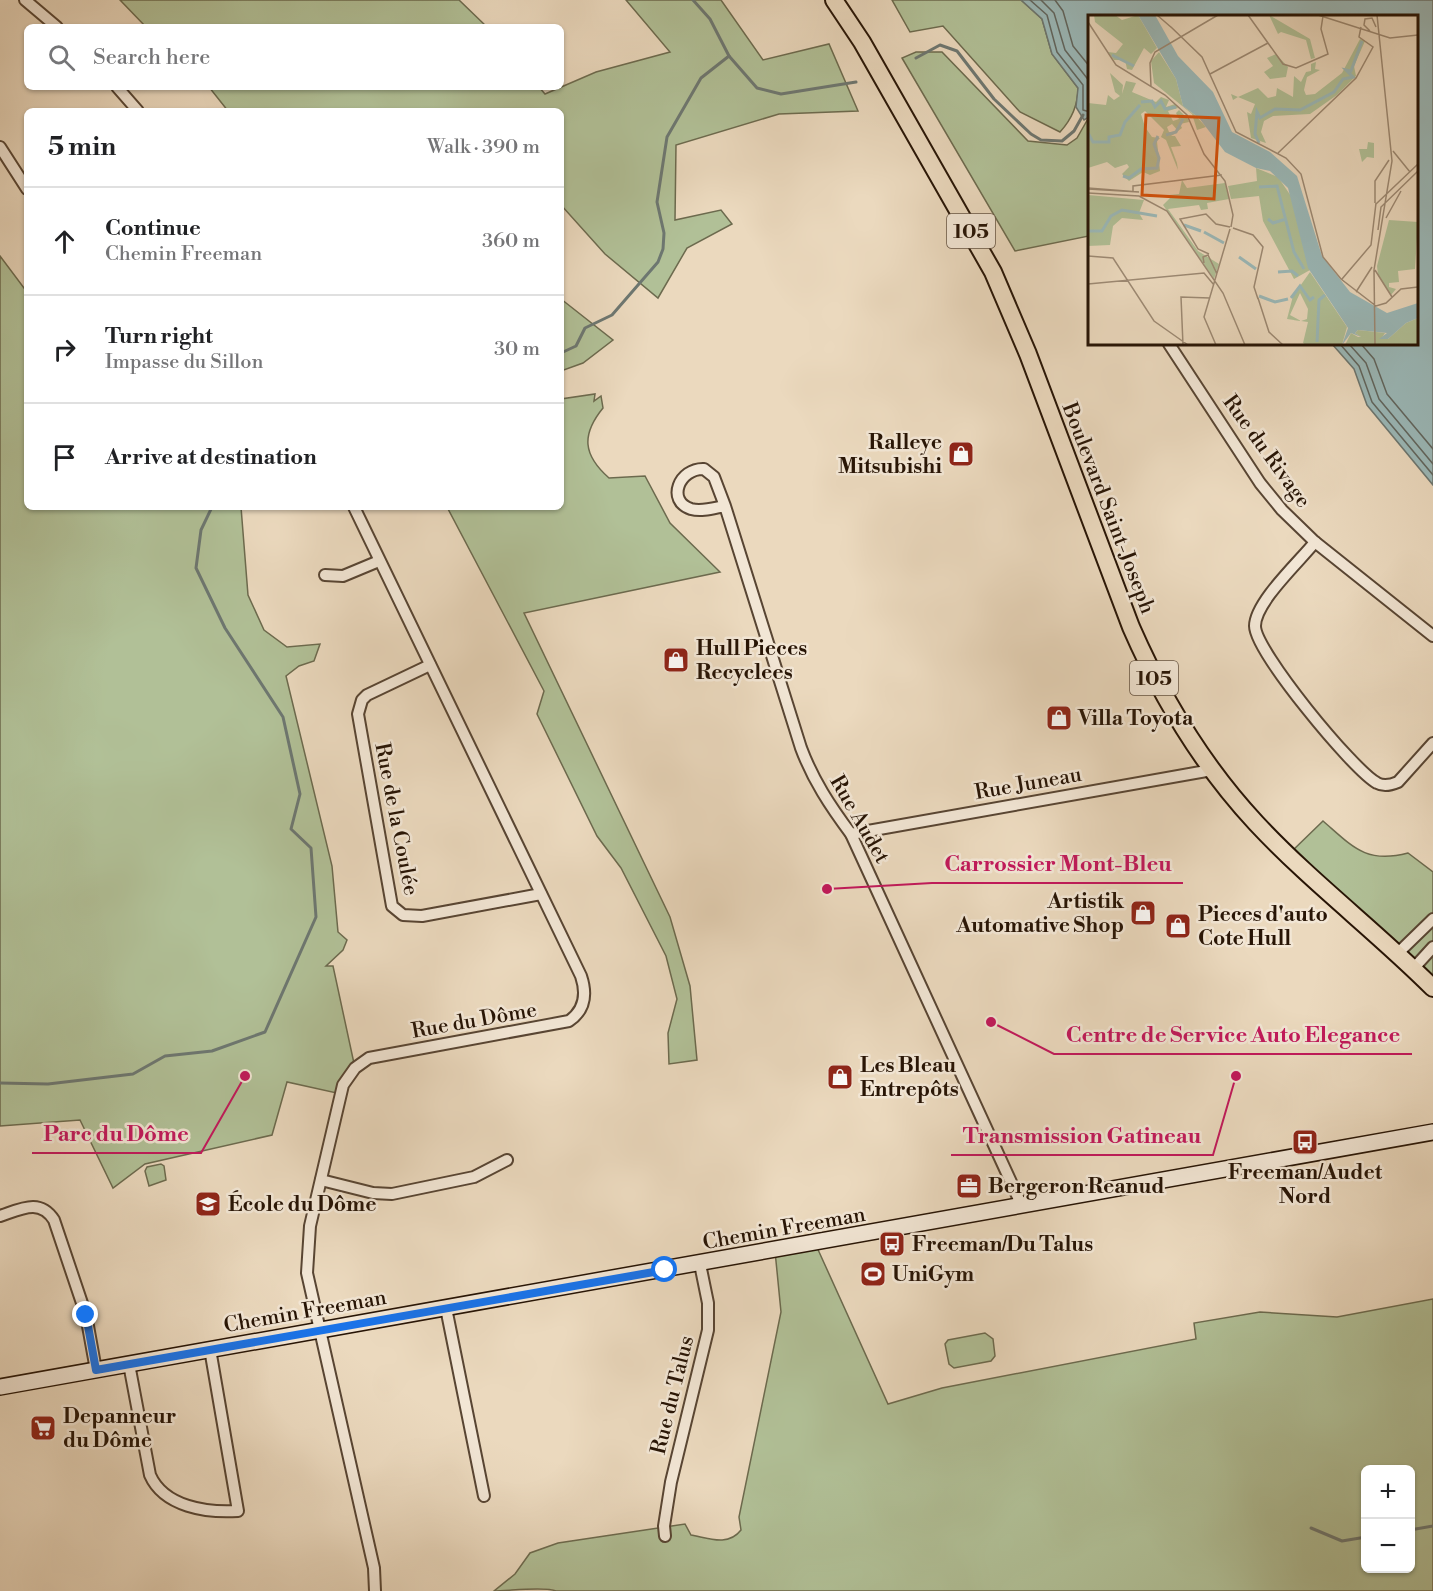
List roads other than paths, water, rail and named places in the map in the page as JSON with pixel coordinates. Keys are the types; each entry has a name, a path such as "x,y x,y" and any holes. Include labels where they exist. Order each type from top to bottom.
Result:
{"main road":[{"name":"Boulevard Saint-Joseph","path":"834,0 862,42 993,272 1020,334 1087,518 1137,643 1161,691 1212,770 1240,806 1273,840 1425,979"}],"street":[{"path":"25,0 53,24"},
{"path":"120,90 135,108"},
{"path":"0,147 24,184"},
{"name":"Rue du Rivage","path":"1170,345 1260,483 1282,510 1315,542 1433,636"},
{"name":"Rue Audet","path":"725,506 700,510 687,507 678,496 678,489 684,475 698,469 710,472 718,484 808,766 825,799 851,834 1022,1206"},
{"name":"Rue du Dôme","path":"355,510 584,984 582,1007 577,1015 560,1024 369,1058 360,1062 343,1085 310,1226 307,1261 320,1329 372,1557 375,1591"},
{"path":"1315,542 1257,614 1255,626 1260,645 1279,673 1329,734 1378,784 1392,785 1398,782 1433,743"},
{"path":"325,575 343,576 379,561"},
{"name":"Rue de la Coulée","path":"430,665 367,694 359,706 360,726 392,906 403,915 422,916 541,894"},
{"name":"Rue Juneau","path":"851,834 1212,770"},
{"path":"1397,954 1433,919"},
{"path":"1425,979 1433,947"},
{"name":"Chemin Freeman","path":"0,1387 1433,1132"},
{"path":"321,1180 392,1194 474,1177 507,1160"},
{"path":"0,1216 36,1206 44,1208 54,1220 86,1315 96,1370"},
{"name":"Rue du Talus","path":"665,1536 671,1482 708,1330 708,1304 700,1264"},
{"path":"446,1308 484,1496"},
{"path":"129,1364 150,1475 155,1487 173,1500 210,1511 238,1511 210,1349"}],"water":[{"path":"1021,0 1433,0 1433,485 1367,405 1354,369 1333,345 1418,345 1418,15 1088,15 1088,118 1084,120 1076,107 1078,88 1052,54 1042,19"}],"waterway":[{"path":"693,0 710,19 729,56 757,88 781,94 856,82"},
{"path":"916,58 940,45 957,51 994,99 1031,134 1041,140 1062,141 1074,131 1083,115"},
{"path":"564,352 576,346 585,328 612,315 658,262 663,249 664,233 657,202 667,137 701,78 729,56"},
{"path":"0,1083 48,1084 133,1074 165,1056 212,1051 265,1032 316,917 311,848 291,829 300,794 283,717 225,628 196,568 201,530 211,510"},
{"path":"1415,1529 1433,1526"},
{"path":"1311,1528 1342,1541 1361,1538"}],"place":[{"name":"Ralleye Mitsubishi","path":"961,454"},
{"name":"Hull Pieces Recyclees","path":"676,660"},
{"name":"Villa Toyota","path":"1059,718"},
{"name":"Carrossier Mont-Bleu","path":"827,889"},
{"name":"Artistik Automative Shop","path":"1143,913"},
{"name":"Pieces d'auto Cote Hull","path":"1178,926"},
{"name":"Centre de Service Auto Elegance","path":"991,1022"},
{"name":"Parc du Dôme","path":"245,1076"},
{"name":"Transmission Gatineau","path":"1236,1076"},
{"name":"Les Bleau Entrepôts","path":"840,1077"},
{"name":"Freeman/Audet Nord","path":"1305,1142"},
{"name":"Bergeron Reanud","path":"969,1186"},
{"name":"École du Dôme","path":"208,1204"},
{"name":"Freeman/Du Talus","path":"892,1244"},
{"name":"UniGym","path":"873,1274"},
{"name":"Depanneur du Dôme","path":"43,1428"}]}
